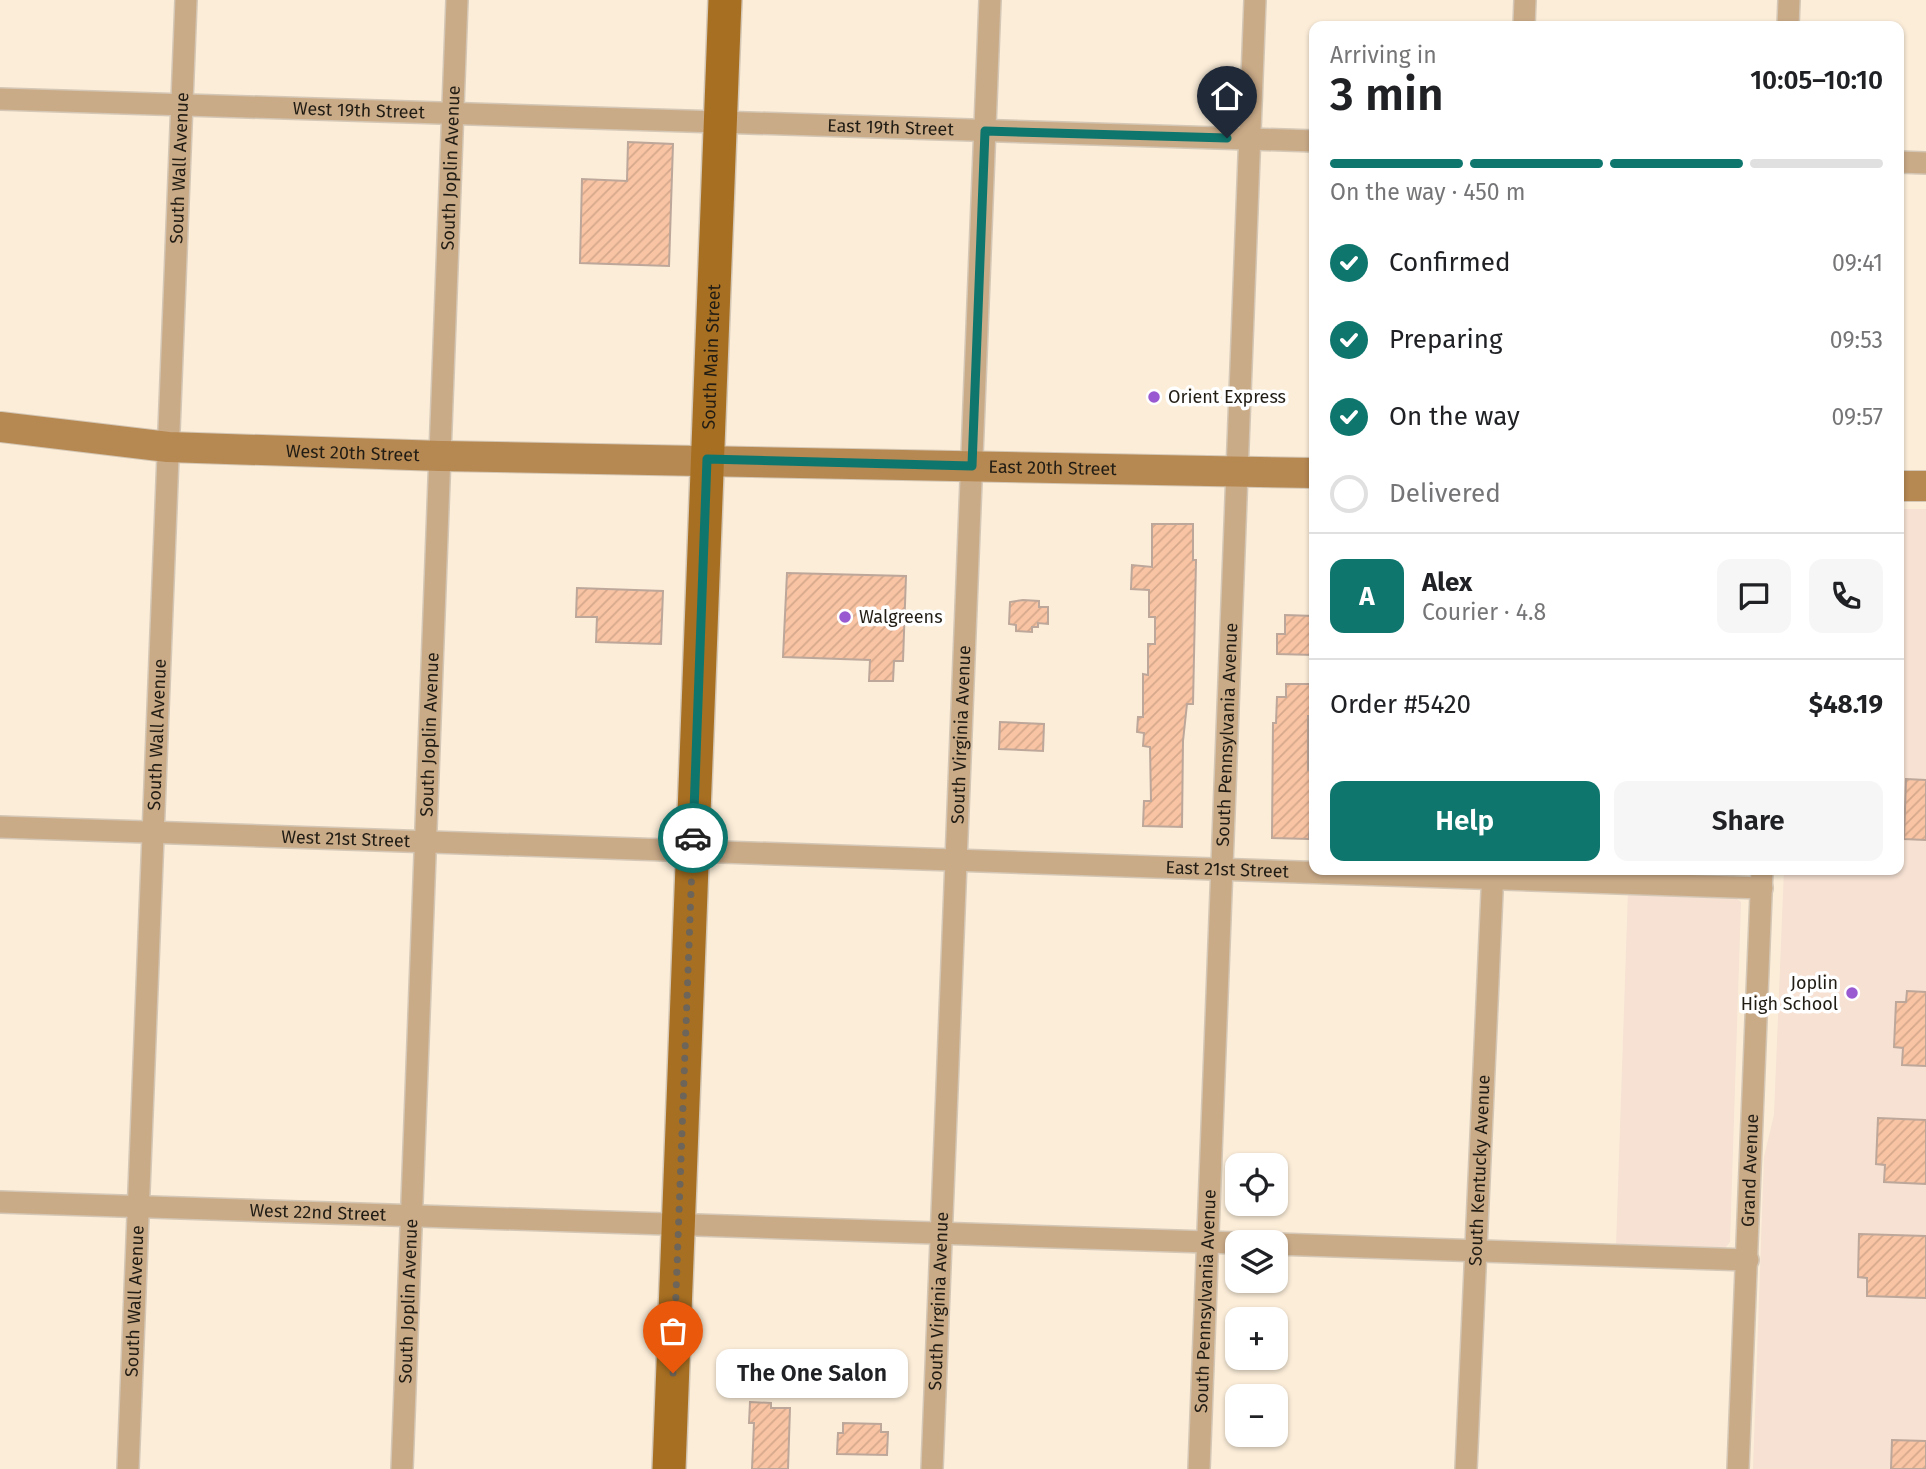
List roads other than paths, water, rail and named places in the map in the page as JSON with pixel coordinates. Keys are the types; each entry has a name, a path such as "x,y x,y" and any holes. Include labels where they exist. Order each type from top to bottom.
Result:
{"main road":[{"name":"South Main Street","path":"669,1469 724,0"},
{"name":"West 20th Street","path":"0,427 168,447 440,456 707,459"},
{"name":"East 20th Street","path":"707,459 1309,473"},
{"path":"1904,486 1926,486"}],"street":[{"name":"South Wall Avenue","path":"128,1469 186,0"},
{"name":"South Joplin Avenue","path":"402,1469 457,0"},
{"name":"South Virginia Avenue","path":"932,1469 989,0"},
{"name":"South Pennsylvania Avenue","path":"1199,1469 1255,0"},
{"path":"1524,21 1525,0"},
{"path":"1788,21 1789,0"},
{"name":"West 19th Street","path":"0,99 718,122"},
{"name":"East 19th Street","path":"718,122 1309,141"},
{"path":"1904,162 1926,163"},
{"name":"West 21st Street","path":"0,827 693,850"},
{"name":"East 21st Street","path":"693,850 1309,871"},
{"name":"South Kentucky Avenue","path":"1466,1469 1493,875"},
{"name":"East 21st Street","path":"1547,875 1762,879"},
{"name":"Grand Avenue","path":"1738,1469 1762,879"},
{"name":"West 22nd Street","path":"0,1202 1225,1243"},
{"path":"1288,1244 1748,1260"}],"place":[{"name":"Orient Express","path":"1154,397"},
{"name":"Walgreens","path":"845,617"},
{"name":"Joplin High School","path":"1852,993"},
{"name":"The One Salon","path":"673,1373"}]}
